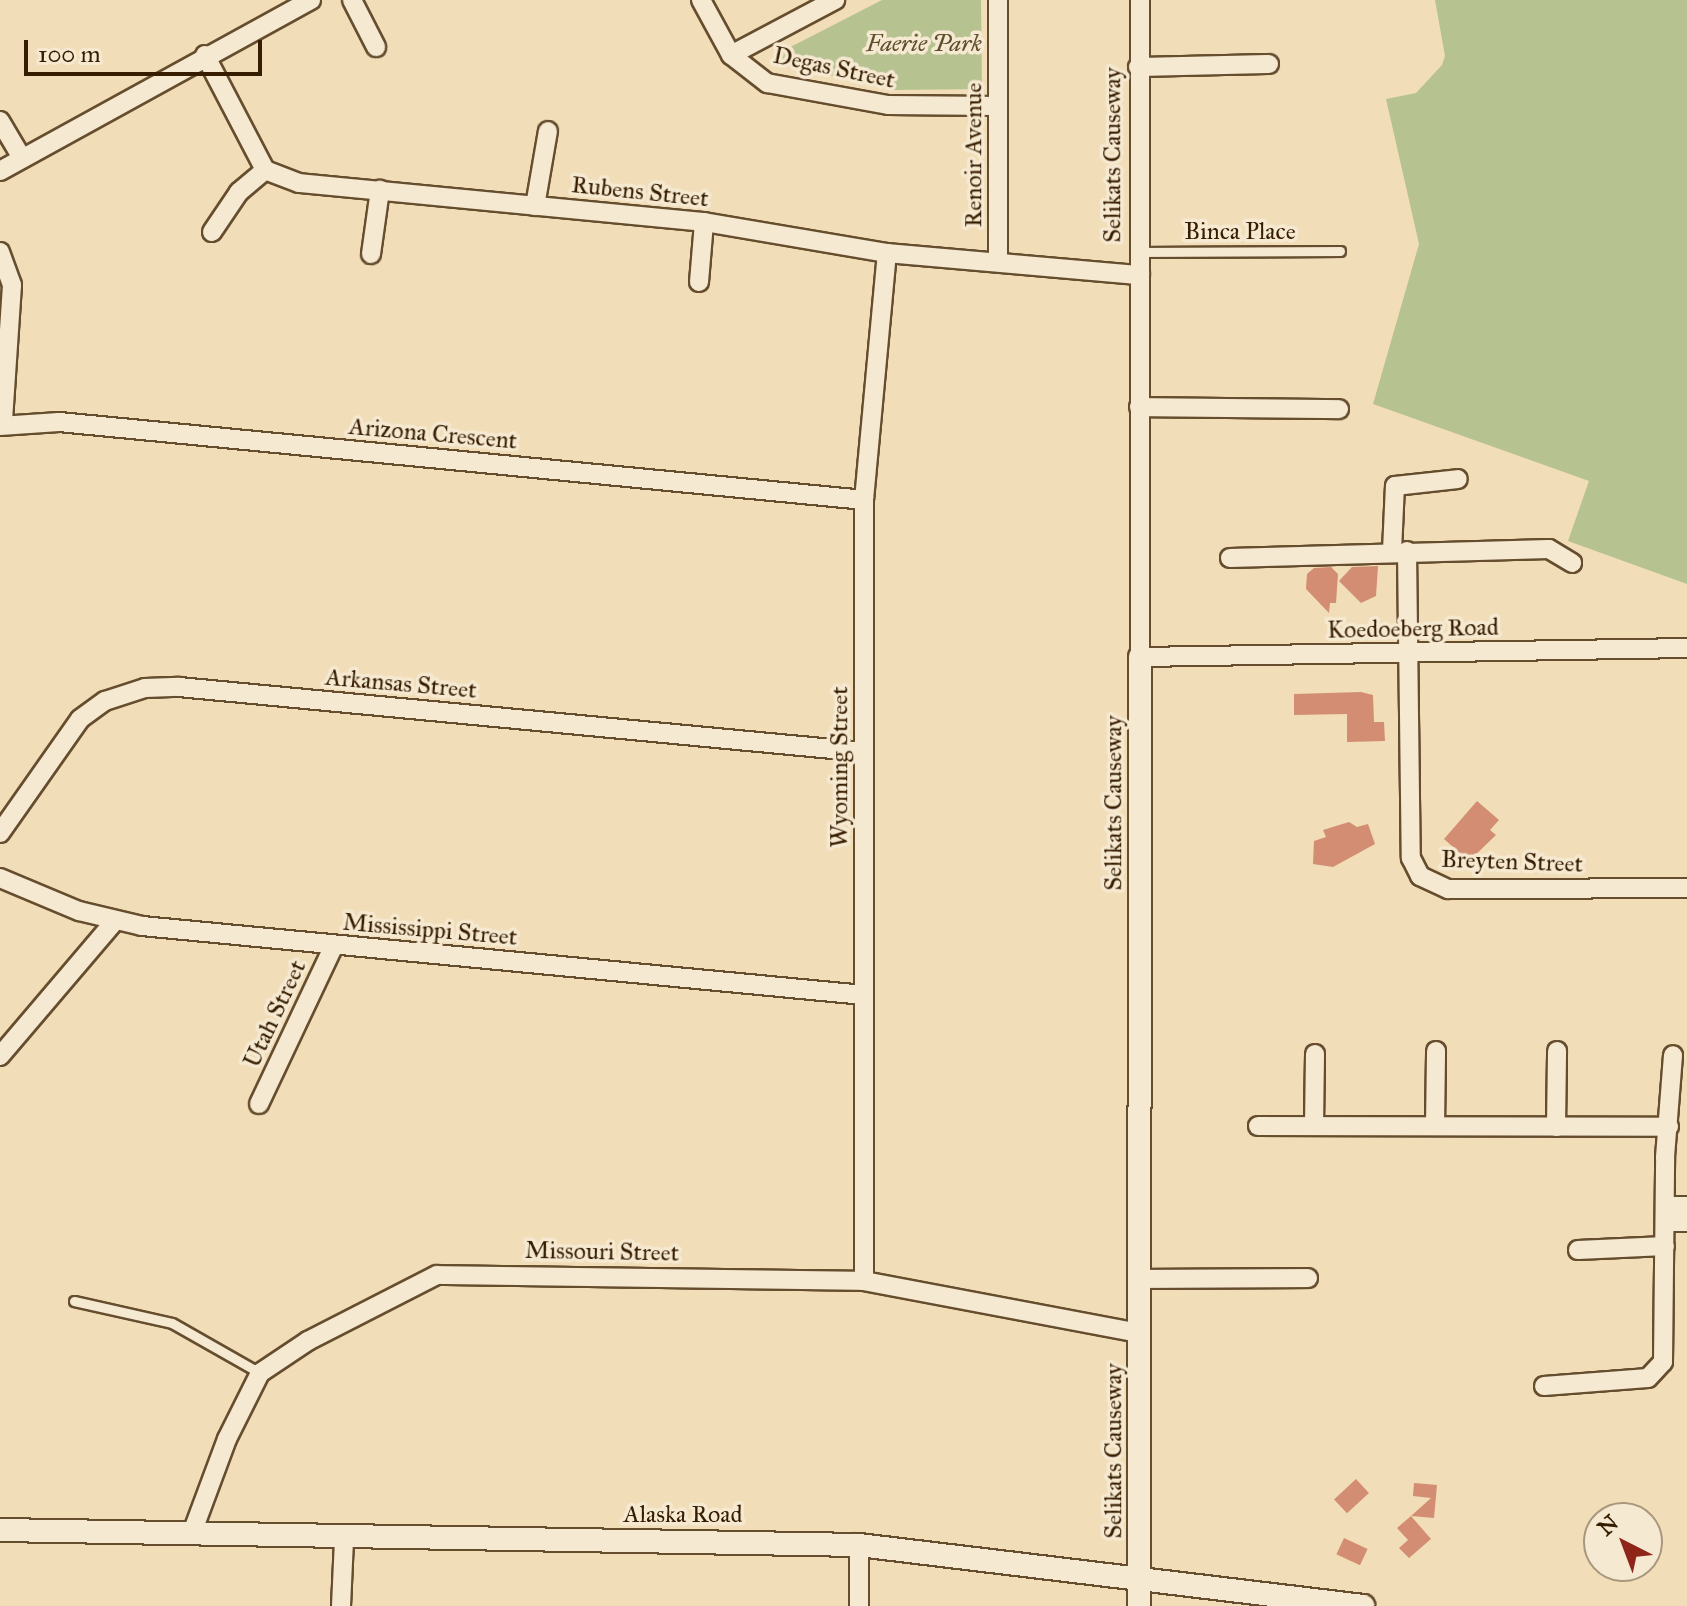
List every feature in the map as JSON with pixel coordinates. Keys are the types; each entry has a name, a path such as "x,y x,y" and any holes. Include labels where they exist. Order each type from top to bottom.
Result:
{"street":[{"path":"0,171 205,55 311,0"},
{"path":"352,0 376,47"},
{"name":"Degas Street","path":"701,0 731,55 756,77 780,86 909,108 997,106"},
{"path":"731,55 835,0"},
{"name":"Renoir Avenue","path":"998,0 998,262"},
{"name":"Selikats Causeway","path":"1139,1606 1142,1279 1140,0"},
{"path":"205,55 265,170 239,192 212,232"},
{"path":"1138,67 1269,64"},
{"path":"0,121 22,158"},
{"path":"535,206 548,131"},
{"name":"Rubens Street","path":"265,170 311,186 704,222 887,253 1140,275"},
{"path":"371,254 380,190"},
{"path":"699,282 704,222"},
{"path":"0,252 12,285 2,424"},
{"name":"Wyoming Street","path":"864,1281 864,500 887,253"},
{"path":"1139,407 1339,409"},
{"name":"Arizona Crescent","path":"2,424 59,422 864,500"},
{"name":"Breyten Street","path":"1458,479 1395,486 1406,653 1411,858 1420,876 1448,889 1687,888"},
{"path":"1230,558 1549,549 1572,563"},
{"name":"Koedoeberg Road","path":"1140,657 1687,648"},
{"name":"Arkansas Street","path":"0,833 80,719 105,701 145,688 179,687 864,752"},
{"name":"Mississippi Street","path":"0,878 115,921 864,995"},
{"path":"0,1056 115,921"},
{"name":"Utah Street","path":"259,1104 334,945"},
{"path":"1435,1126 1436,1051"},
{"path":"1556,1127 1557,1051"},
{"path":"1314,1126 1315,1054"},
{"path":"1544,1386 1656,1374 1665,1352 1665,1214 1673,1055"},
{"path":"1258,1126 1669,1127"},
{"path":"1665,1214 1687,1206"},
{"path":"1665,1214 1687,1222"},
{"path":"1578,1250 1665,1246"},
{"name":"Missouri Street","path":"260,1373 320,1334 437,1275 864,1281 1140,1333"},
{"path":"1142,1279 1308,1278"},
{"path":"192,1533 227,1439 260,1373"},
{"name":"Alaska Road","path":"0,1530 192,1533 344,1540 859,1545 1363,1606"},
{"path":"341,1606 344,1540"},
{"path":"859,1545 859,1606"}],"lane":[{"name":"Binca Place","path":"1140,252 1340,251"},
{"path":"74,1301 172,1323 260,1373"}],"green space":[{"name":"Faerie Park","path":"882,0 981,0 982,89 895,90 778,64 773,56"},
{"path":"1435,0 1687,0 1687,584 1568,541 1589,481 1373,404 1419,244 1386,99 1416,93 1442,65 1445,56"}],"building":[{"path":"1378,566 1376,596 1361,603 1339,581 1352,567"},
{"path":"1331,567 1338,574 1336,603 1330,603 1329,613 1306,589 1307,574 1314,568"},
{"path":"1361,692 1373,695 1374,722 1384,722 1385,741 1347,742 1347,714 1294,715 1294,694"},
{"path":"1477,801 1499,820 1490,830 1496,835 1469,861 1444,839"},
{"path":"1349,822 1357,827 1368,824 1375,844 1333,867 1313,864 1314,841 1326,837 1323,830"},
{"path":"1356,1479 1369,1493 1347,1513 1334,1499"},
{"path":"1414,1483 1437,1485 1434,1518 1411,1516 1431,1498 1413,1496"},
{"path":"1411,1516 1431,1539 1409,1558 1399,1548 1408,1540 1397,1528"},
{"path":"1344,1538 1368,1549 1360,1565 1336,1554"}]}
